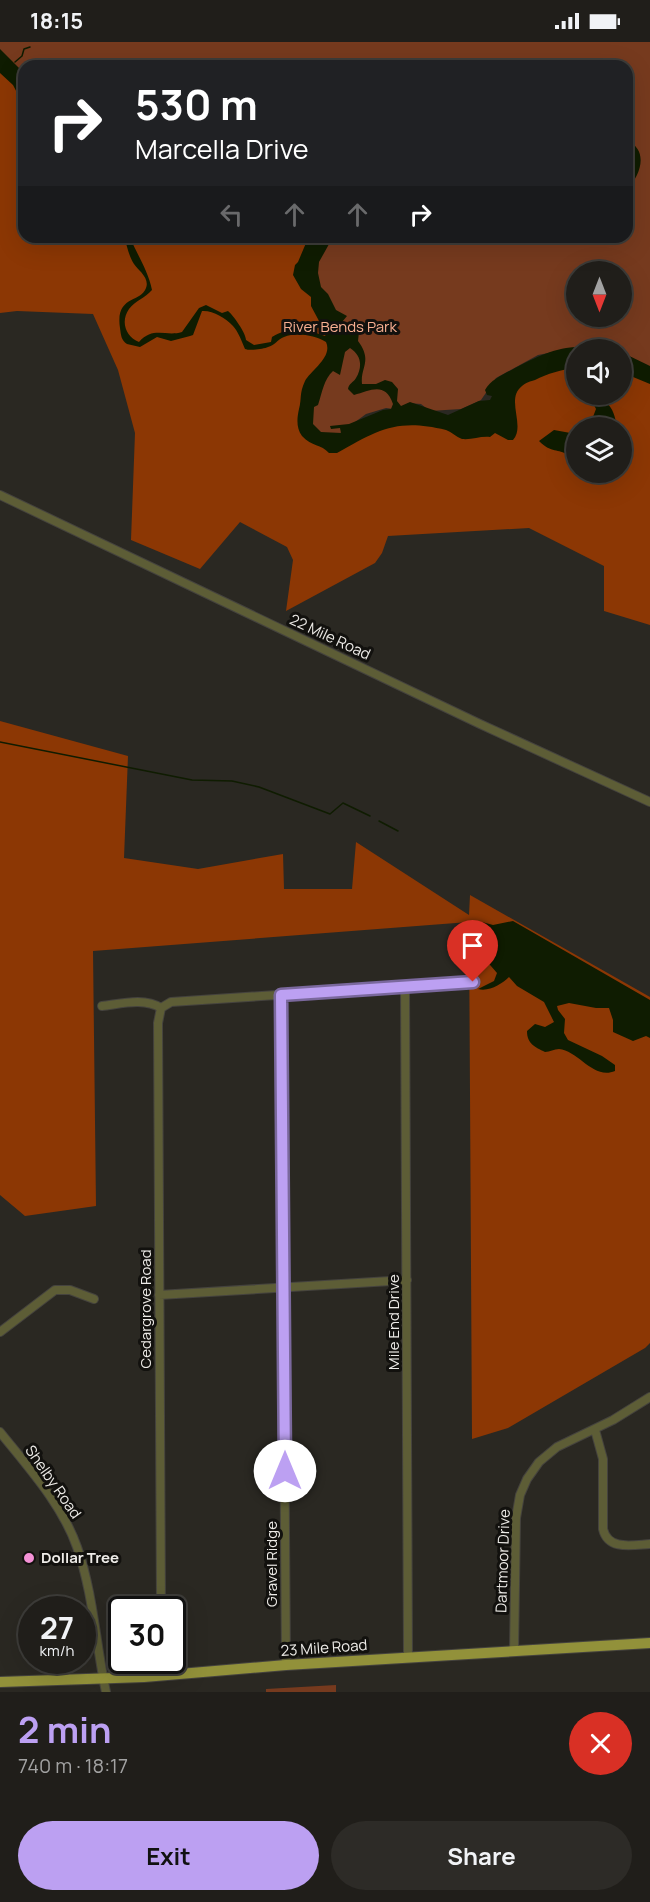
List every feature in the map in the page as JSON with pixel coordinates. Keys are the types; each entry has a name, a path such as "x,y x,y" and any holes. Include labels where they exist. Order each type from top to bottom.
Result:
{"main road":[{"name":"23 Mile Road","path":"0,1682 162,1676 286,1665 650,1643"}],"street":[{"name":"22 Mile Road","path":"0,495 469,719 650,802"},
{"path":"102,1006 142,1002 155,1004 161,1008 171,1002 473,982"},
{"name":"Mile End Drive","path":"405,986 408,1658"},
{"name":"Gravel Ridge","path":"281,995 286,1665"},
{"name":"Cedargrove Road","path":"161,1008 158,1023 161,1596"},
{"path":"159,1295 407,1280"},
{"path":"0,1332 55,1290 70,1290 94,1299"},
{"name":"Dartmoor Drive","path":"514,1652 515,1528 520,1495 532,1470 550,1452 566,1442 595,1430 650,1397"},
{"path":"595,1430 603,1459 605,1536 609,1541 618,1545 650,1544"},
{"name":"Shelby Road","path":"0,1432 59,1510 77,1546 84,1569 106,1692"}],"green space":[{"name":"River Bends Park","path":"0,42 650,42 650,367 632,358 632,339 566,339 566,350 538,355 496,378 481,400 461,409 430,411 421,404 408,403 401,410 386,408 366,414 332,439 322,439 101,243 633,243 633,60 18,60 18,200 0,196"},
{"path":"336,1685 336,1692 266,1692 266,1689"}],"shaded area":[{"path":"0,49 18,67 18,95 13,85 0,73"},
{"path":"0,61 18,79 18,243 317,243 309,256 341,344 310,413 314,432 332,439 401,410 465,418 540,367 566,363 566,405 632,405 632,369 650,377 650,625 604,611 604,566 529,528 388,536 382,553 375,563 286,611 293,560 287,547 240,522 200,569 131,540 135,433 118,370 93,314 17,311 0,313"},
{"path":"633,144 640,156 633,182"},
{"path":"126,243 133,243 152,290 131,306 126,314 125,324 128,333 139,342 149,334 182,332 199,308 206,305 222,313 228,311 239,324 246,340 254,345 271,342 272,337 291,330 305,330 325,336 311,306 311,297 301,289 293,275 295,265 306,243 330,243 319,262 318,273 321,287 328,294 336,310 347,316 342,322 348,324 352,322 359,332 358,341 365,354 362,384 376,384 385,380 392,382 398,389 397,401 401,406 410,402 448,415 479,401 490,400 492,396 487,395 485,390 491,383 528,361 566,348 566,369 528,382 517,391 515,405 518,427 513,440 508,440 495,433 490,437 462,439 446,430 414,425 388,428 337,453 329,453 302,436 298,423 303,385 327,353 326,342 311,336 289,335 270,346 247,350 230,323 214,313 202,311 193,335 171,341 157,337 140,347 127,344 122,339 119,317 121,310 129,301 143,293 147,284 132,261","holes":["350,348 360,361 360,369 348,389 354,395 376,389 386,392 393,404 391,409 349,424 330,426 331,429 340,428 341,433 321,432 313,424 314,407 318,405 327,378 333,371 340,375 345,352"]},
{"path":"632,357 650,366 650,384 632,377"},
{"path":"594,405 608,405 614,417 593,417 596,409"},
{"path":"554,430 566,432 566,454 548,448 539,441"},
{"path":"0,721 128,756 124,858 198,869 283,854 284,889 352,889 356,842 469,915 470,895 650,997 650,1343 508,1428 472,1439 469,922 93,951 96,1206 25,1216 0,1195"},
{"path":"513,921 650,1000 650,1038 646,1036 633,1041 613,1032 613,1020 609,1008 569,1003 557,1006 565,1019 564,1033 568,1040 602,1056 615,1065 615,1071 600,1072 566,1051 559,1049 545,1052 532,1044 528,1039 527,1031 535,1024 545,1027 554,1022 544,1002 517,986 509,977 495,987 478,989 494,981 497,973 478,951 477,940 481,939 481,933 472,929 482,922 493,925"}],"waterway":[{"path":"15,62 22,56 24,49 30,47"},
{"path":"0,742 192,780 232,781 259,787 330,814 343,803 370,816"},
{"path":"379,821 398,831"}],"place":[{"name":"Dollar Tree","path":"29,1558"}],"route":[{"path":"285,1471 281,995 473,982"}]}
